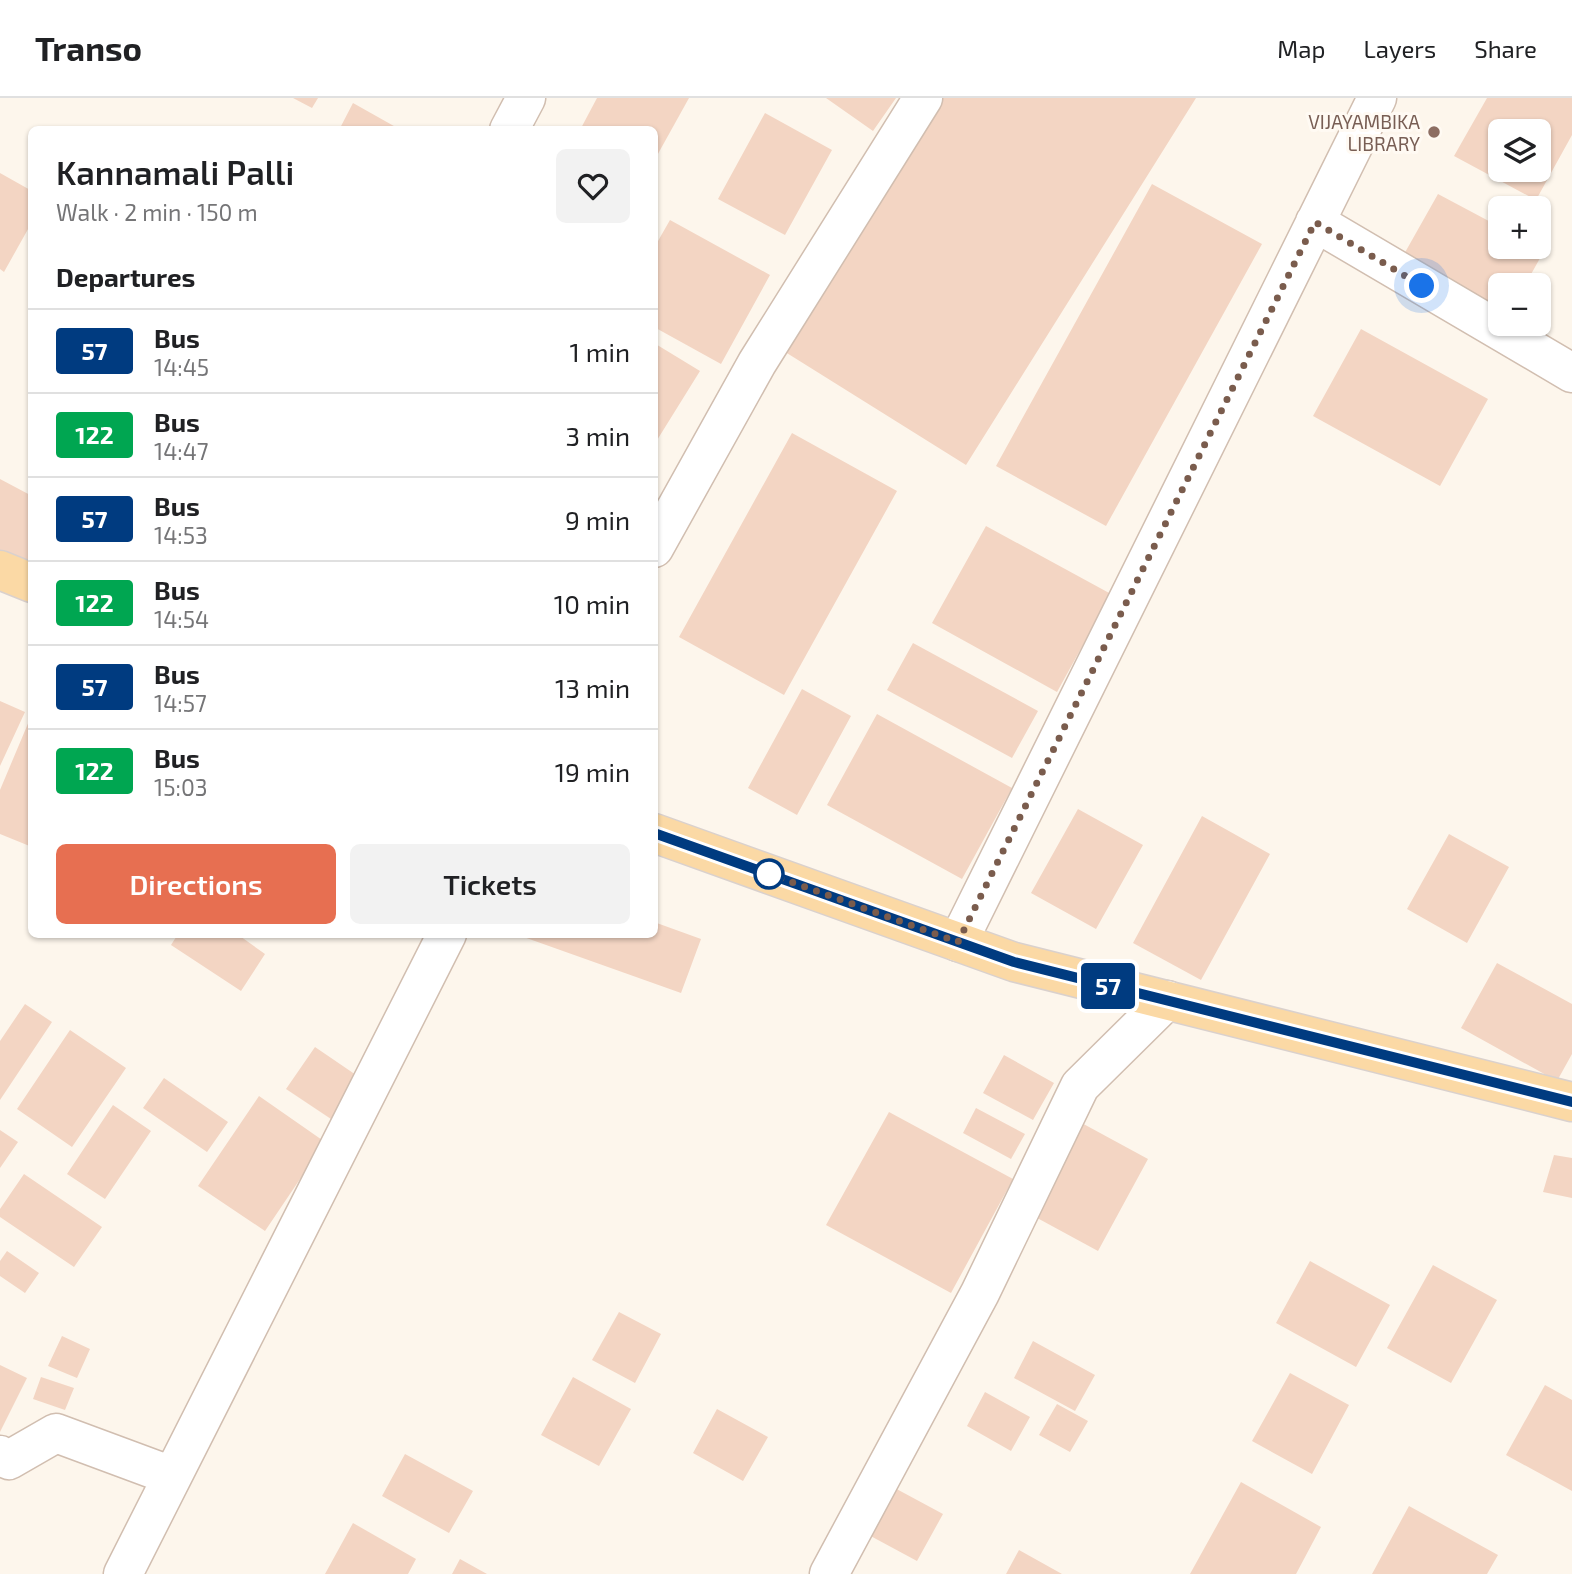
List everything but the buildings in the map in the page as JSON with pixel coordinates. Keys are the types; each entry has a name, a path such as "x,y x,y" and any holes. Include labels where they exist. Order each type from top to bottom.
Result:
{"main road":[{"path":"0,570 28,581"},
{"path":"658,834 1014,962 1572,1102"}],"street":[{"path":"511,126 526,98"},
{"path":"658,541 757,363 923,98"},
{"path":"958,942 1377,98"},
{"path":"1315,222 1572,373"},
{"path":"123,1574 445,938"},
{"path":"829,1574 980,1293 1080,1086 1167,1000"},
{"path":"0,1455 9,1460 56,1433 172,1476"}],"bus line":[{"name":"57","path":"658,834 1014,962 1572,1102"}],"place":[{"name":"VIJAYAMBIKA LIBRARY","path":"1434,132"}],"route":[{"path":"769,874 958,942 1315,222 1422,286"}]}
